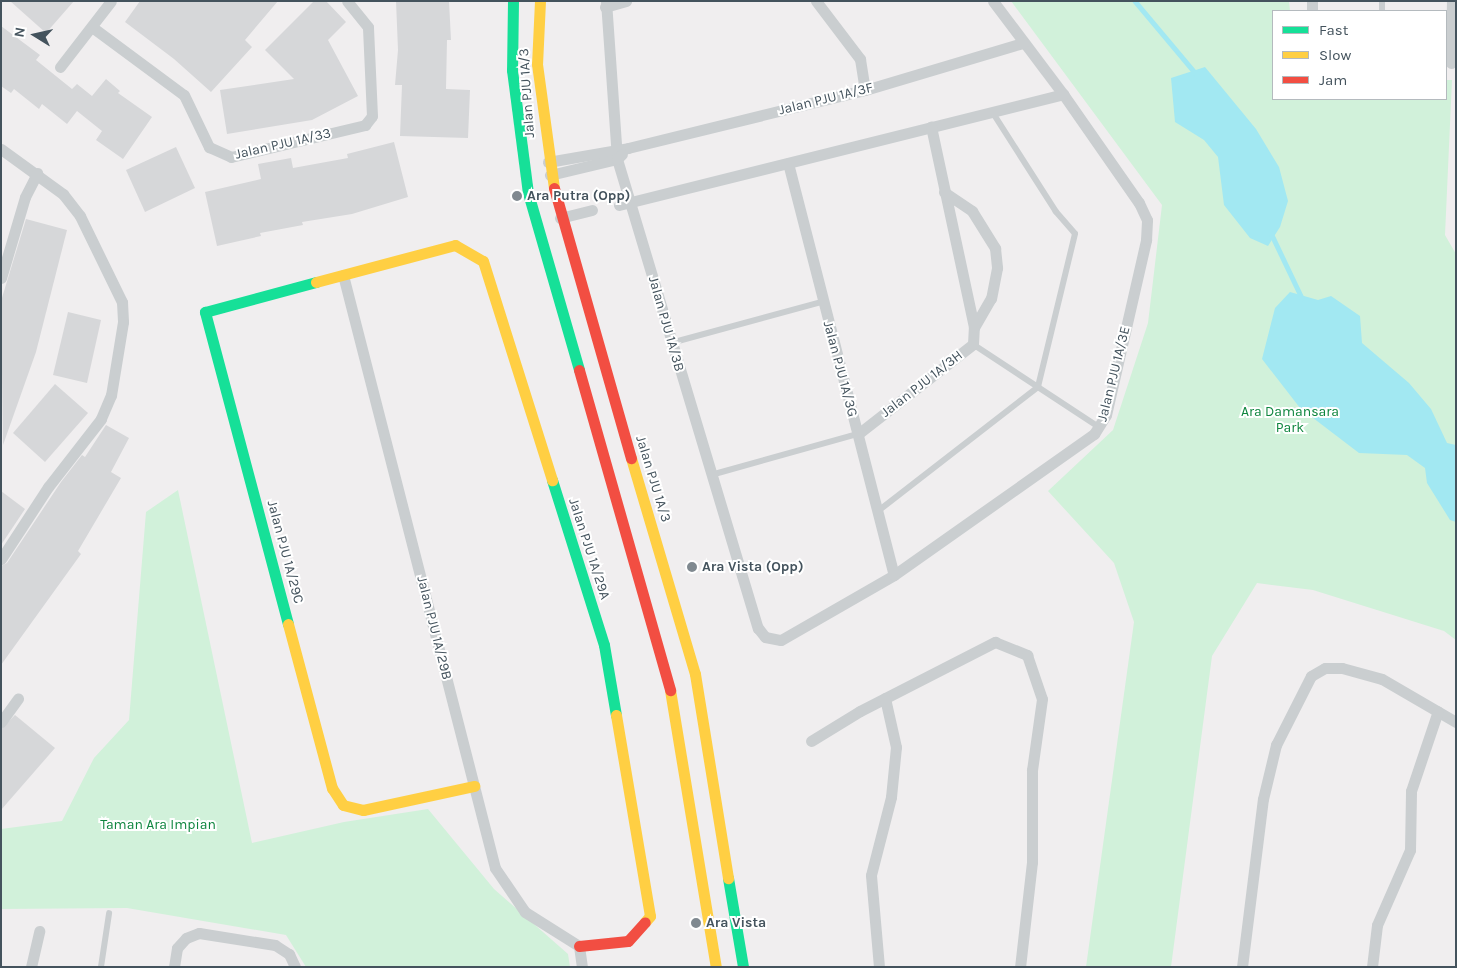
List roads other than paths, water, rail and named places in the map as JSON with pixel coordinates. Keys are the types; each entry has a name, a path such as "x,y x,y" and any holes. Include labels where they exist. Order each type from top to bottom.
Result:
{"street":[{"path":"60,67 111,1"},
{"name":"Jalan PJU 1A/33","path":"92,27 184,95 209,147 231,157 365,125 372,116 368,27 347,1"},
{"name":"Jalan PJU 1A/3","path":"513,1 512,70 528,193 669,681 716,967"},
{"name":"Jalan PJU 1A/3","path":"540,1 537,64 550,174 560,218 695,674 743,967"},
{"path":"606,4 626,1"},
{"path":"816,1 860,59 865,90"},
{"name":"Jalan PJU 1A/3E","path":"765,638 781,640 894,576 1100,428 1106,415 1146,240 1147,220 1139,203 1063,94 993,1"},
{"path":"1451,63 1452,1"},
{"name":"Jalan PJU 1A/3B","path":"606,4 615,154 625,203 671,343 758,628 765,638"},
{"name":"Jalan PJU 1A/3F","path":"550,174 615,154 628,148 865,90 1023,43"},
{"path":"625,203 1063,94"},
{"name":"Jalan PJU 1A/3H","path":"858,434 973,344 974,327 931,127"},
{"path":"1,149 64,194 80,216 122,302 123,322 111,395 101,419 48,487 1,559"},
{"name":"Jalan PJU 1A/3F","path":"548,162 615,154"},
{"name":"Jalan PJU 1A/3G","path":"788,163 822,302 894,576"},
{"path":"1,278 25,197 36,173"},
{"name":"Jalan PJU 1A/3H","path":"944,192 972,211 995,248 997,268 991,298 974,327"},
{"path":"560,218 592,210"},
{"name":"Jalan PJU 1A/29A","path":"343,275 455,245 483,261 604,645 650,916 628,941 579,946"},
{"name":"Jalan PJU 1A/29C","path":"343,275 205,312 332,788 343,805 363,810 474,786"},
{"name":"Jalan PJU 1A/29B","path":"343,275 495,868 526,912 579,946"},
{"path":"811,741 885,698 996,642 1026,655 1042,699 1032,770 1032,862 1020,967"},
{"path":"1242,967 1263,799 1276,745 1311,676 1325,668 1342,668 1374,677 1456,722"},
{"path":"879,967 871,875 891,797 896,747 885,698"},
{"path":"1,722 18,699"},
{"path":"1372,967 1377,925 1410,850 1411,792 1438,711"},
{"path":"31,967 39,931"},
{"path":"174,967 177,948 186,938 199,933 275,945 289,954 295,967"},
{"path":"579,946 582,967"}],"lane":[{"path":"877,512 1038,387 1075,234 1056,212 992,112"},
{"path":"671,343 822,302"},
{"path":"973,344 1100,428"},
{"path":"711,475 858,434"},
{"path":"101,967 109,914"}],"water":[{"path":"1205,67 1256,129 1279,167 1288,201 1280,227 1268,246 1250,238 1224,205 1218,157 1204,140 1175,122 1171,78"},
{"path":"1290,292 1318,300 1331,296 1360,316 1362,343 1409,383 1431,409 1447,443 1456,445 1456,522 1450,520 1427,483 1425,468 1407,455 1359,453 1300,408 1262,359 1275,308"}],"waterway":[{"path":"1135,1 1197,75"},
{"path":"1271,233 1302,298"}],"place":[{"name":"Ara Putra (Opp)","path":"517,196"},
{"name":"Ara Vista (Opp)","path":"692,567"},
{"name":"Ara Vista","path":"696,923"}],"park label":[{"name":"Ara Damansara Park","path":"1290,420"},
{"name":"Taman Ara Impian","path":"158,825"}]}
